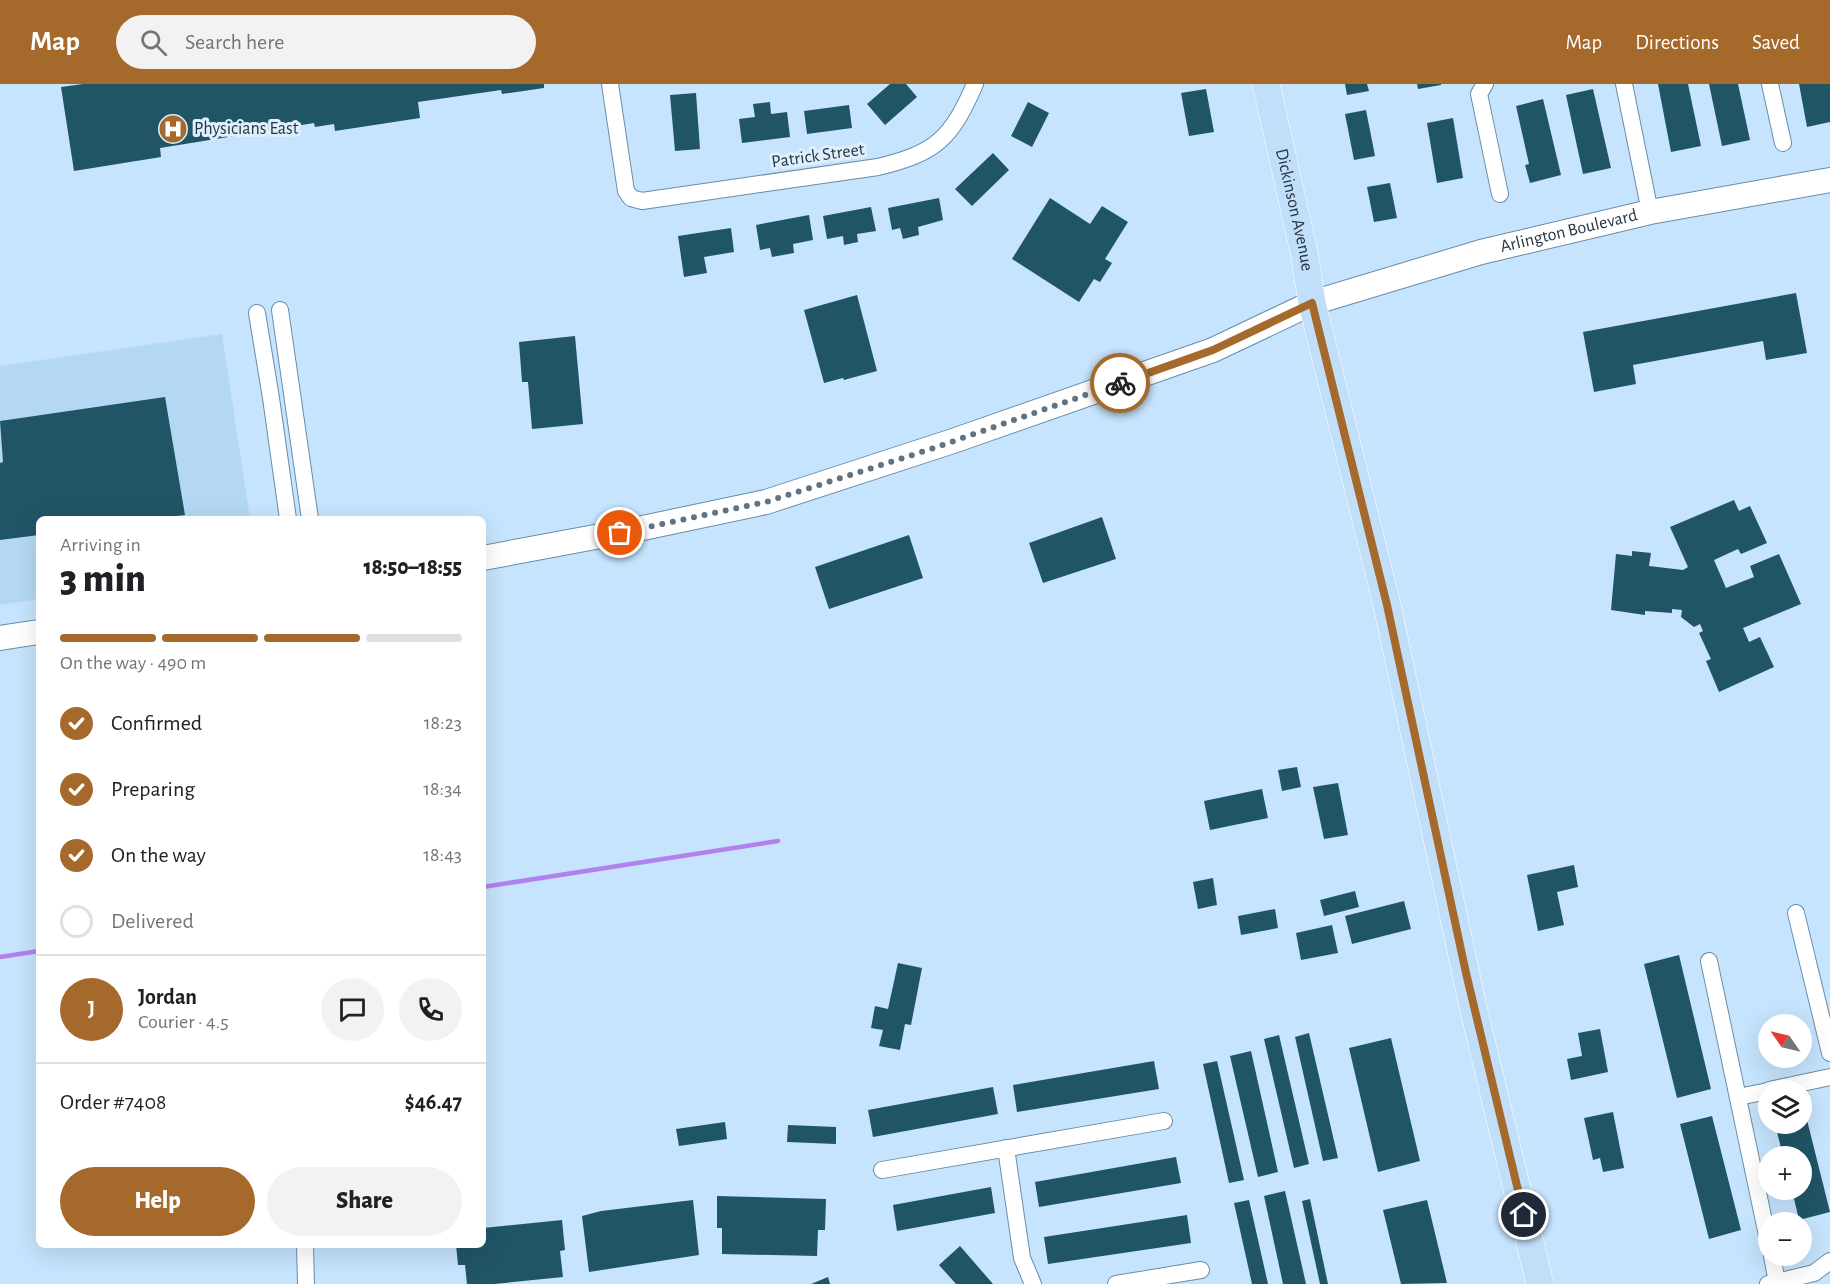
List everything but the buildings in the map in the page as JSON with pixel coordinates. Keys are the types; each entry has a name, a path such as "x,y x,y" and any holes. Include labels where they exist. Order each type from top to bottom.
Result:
{"main road":[{"name":"Dickinson Avenue","path":"1266,84 1305,252 1312,303 1387,605 1471,997 1540,1284"},
{"name":"Arlington Boulevard","path":"486,557 766,502 953,441 1213,350 1312,303 1481,252 1650,212 1830,180"},
{"path":"0,638 36,632"}],"street":[{"name":"Patrick Street","path":"610,84 626,191 631,198 642,201 878,167 905,160 924,153 951,130 962,113 975,84"},
{"path":"1485,84 1479,94 1500,194"},
{"path":"1624,84 1650,212"},
{"path":"1770,84 1783,143"},
{"path":"280,310 310,516"},
{"path":"257,313 288,516"},
{"path":"1796,914 1830,1053"},
{"path":"1708,961 1762,1212"},
{"path":"1812,1081 1830,1077"},
{"path":"1738,1097 1758,1093"},
{"path":"882,1170 1164,1120"},
{"path":"1006,1148 1022,1258 1033,1284"},
{"path":"304,1248 306,1284"},
{"path":"1772,1266 1773,1283 1814,1273 1830,1262"},
{"path":"1126,1283 1202,1270"}],"shaded area":[{"path":"222,334 250,516 36,516 36,599 0,605 0,366"}],"waterway":[{"path":"486,887 778,841"},
{"path":"0,957 36,951"}],"way so far":[{"path":"620,533 766,502 931,449 1120,383"}],"place":[{"name":"Physicians East","path":"173,129"}],"route":[{"path":"1120,383 1213,350 1312,303 1387,605 1466,973 1524,1215"}]}
